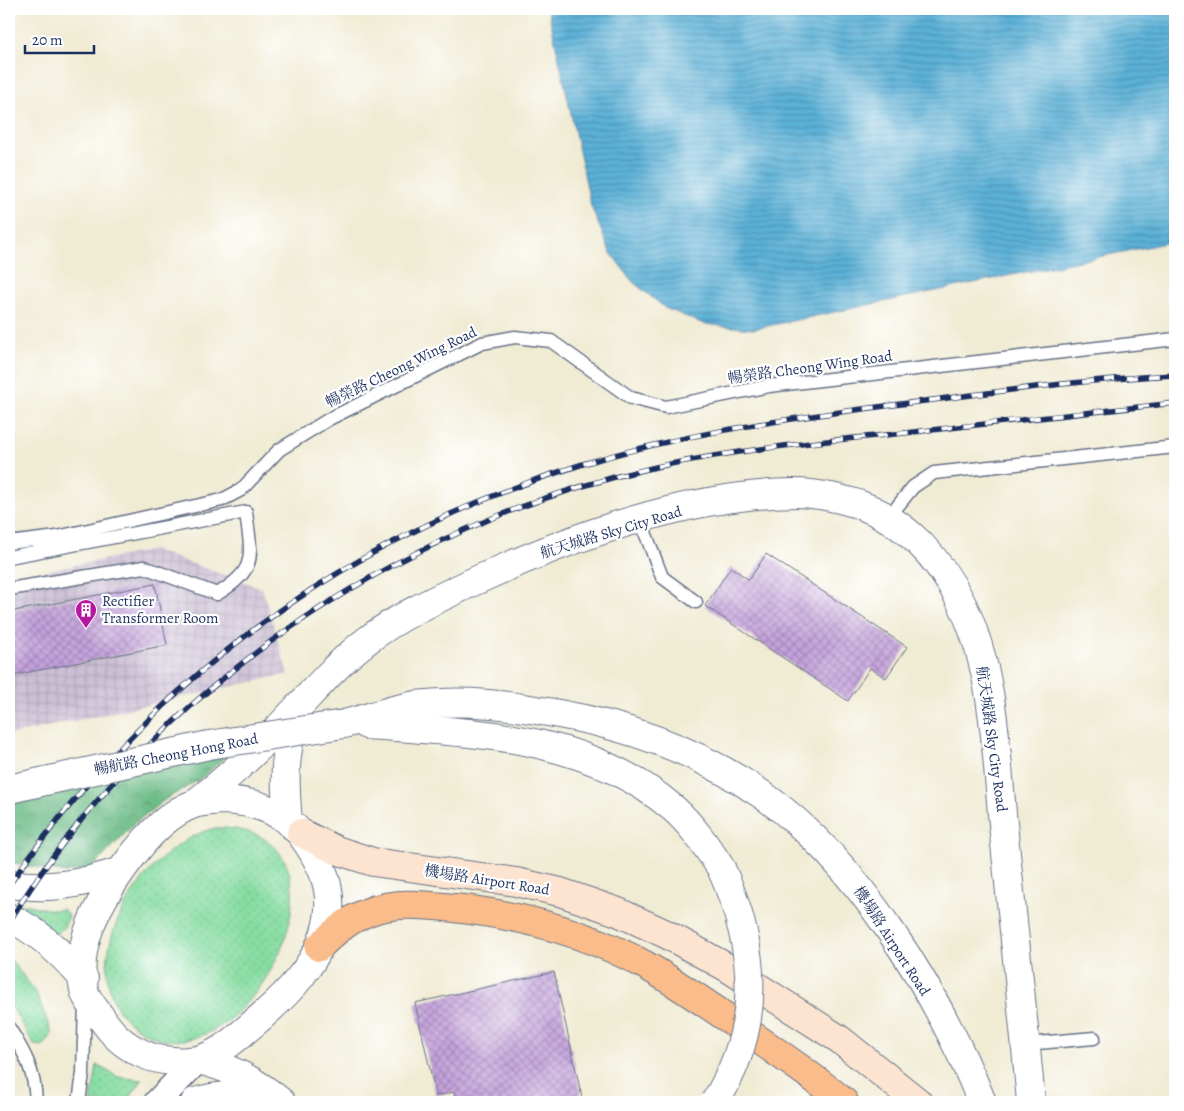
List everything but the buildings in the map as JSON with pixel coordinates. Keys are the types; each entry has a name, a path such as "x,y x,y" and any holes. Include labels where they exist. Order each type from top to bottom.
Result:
{"main road":[{"name":"機場路 Airport Road","path":"295,828 336,850 373,862 516,882 560,892 618,912 666,934 760,988 839,1039 918,1102"},
{"path":"319,947 347,921 369,911 389,906 425,904 461,908 504,915 552,927 601,944 643,964 692,993 794,1062 844,1102"}],"street":[{"name":"航天城路 Sky City Road","path":"85,986 83,962 92,922 121,871 155,831 230,776 297,708 332,669 371,637 414,611 451,592 538,554 640,519 741,498 800,493 843,500 888,518 916,538 944,573 963,606 980,654 993,723 1031,1102"},
{"name":"機場路 Airport Road","path":"344,724 415,717 460,702 503,704 598,722 683,751 765,797 822,848 872,906 920,979 951,1036 982,1102"},
{"name":"航天城路 Sky City Road","path":"295,828 284,777 286,753 297,708"},
{"path":"415,717 522,739 566,750 602,763 634,779 674,810 700,837 722,868 737,903 747,939 750,977 748,1014 739,1051 725,1086 714,1102"},
{"name":"暢航路 Cheong Hong Road","path":"9,789 209,745 344,724"},
{"path":"157,1102 198,1060 219,1050 288,993 319,947 326,927 329,908 328,889 323,867 295,828 267,807 246,800 222,800 194,804"},
{"path":"9,884 50,888 70,886 121,871"},
{"path":"9,918 20,923 52,947 85,986 112,1034 127,1047 149,1057 170,1060 198,1060 221,1065 262,1087 281,1102"},
{"path":"195,1102 212,1097 229,1096 268,1102"}],"lane":[{"name":"暢榮路 Cheong Wing Road","path":"9,542 57,537 222,500 241,490 280,450 329,419 482,343 515,336 551,341 632,398 666,407 769,386 1175,339"},
{"path":"888,518 913,487 934,473 1175,447"},
{"path":"9,557 246,512 251,558 237,582 217,594 144,567 9,589"},
{"path":"640,519 662,577 696,602"},
{"path":"79,1102 83,1073 85,986"},
{"path":"9,1028 23,1050 35,1081 36,1102"},
{"path":"1026,1044 1094,1038"}],"shaded area":[{"path":"153,550 262,588 288,674 9,735 9,578"}],"green space":[{"path":"238,746 199,780 166,799 136,822 93,867 66,873 9,862 9,800"},
{"path":"215,828 260,837 285,862 292,897 285,938 266,978 237,1013 203,1035 165,1040 159,1039 137,1028 123,1016 110,990 107,962 113,933 126,904 144,878 165,855 190,838"},
{"path":"9,901 51,910 63,909 69,916 64,927 57,934 9,908"},
{"path":"9,958 36,992 52,1034 43,1046 34,1045 9,1005"},
{"path":"97,1065 118,1077 142,1080 127,1102 91,1102"}],"water":[{"path":"548,9 1175,9 1175,241 753,329 704,324 665,308 633,282 610,252 591,206"}],"railway":[{"path":"9,885 65,811 126,742 191,681 260,625 334,576 412,532 495,495 583,464 624,452 749,426 833,413 1078,382 1175,375"},
{"path":"9,922 66,839 132,762 206,692 287,630 374,576 465,530 559,494 656,467 686,461 805,443 1175,403"}],"place":[{"name":"Rectifier Transformer Room","path":"86,629"}]}
